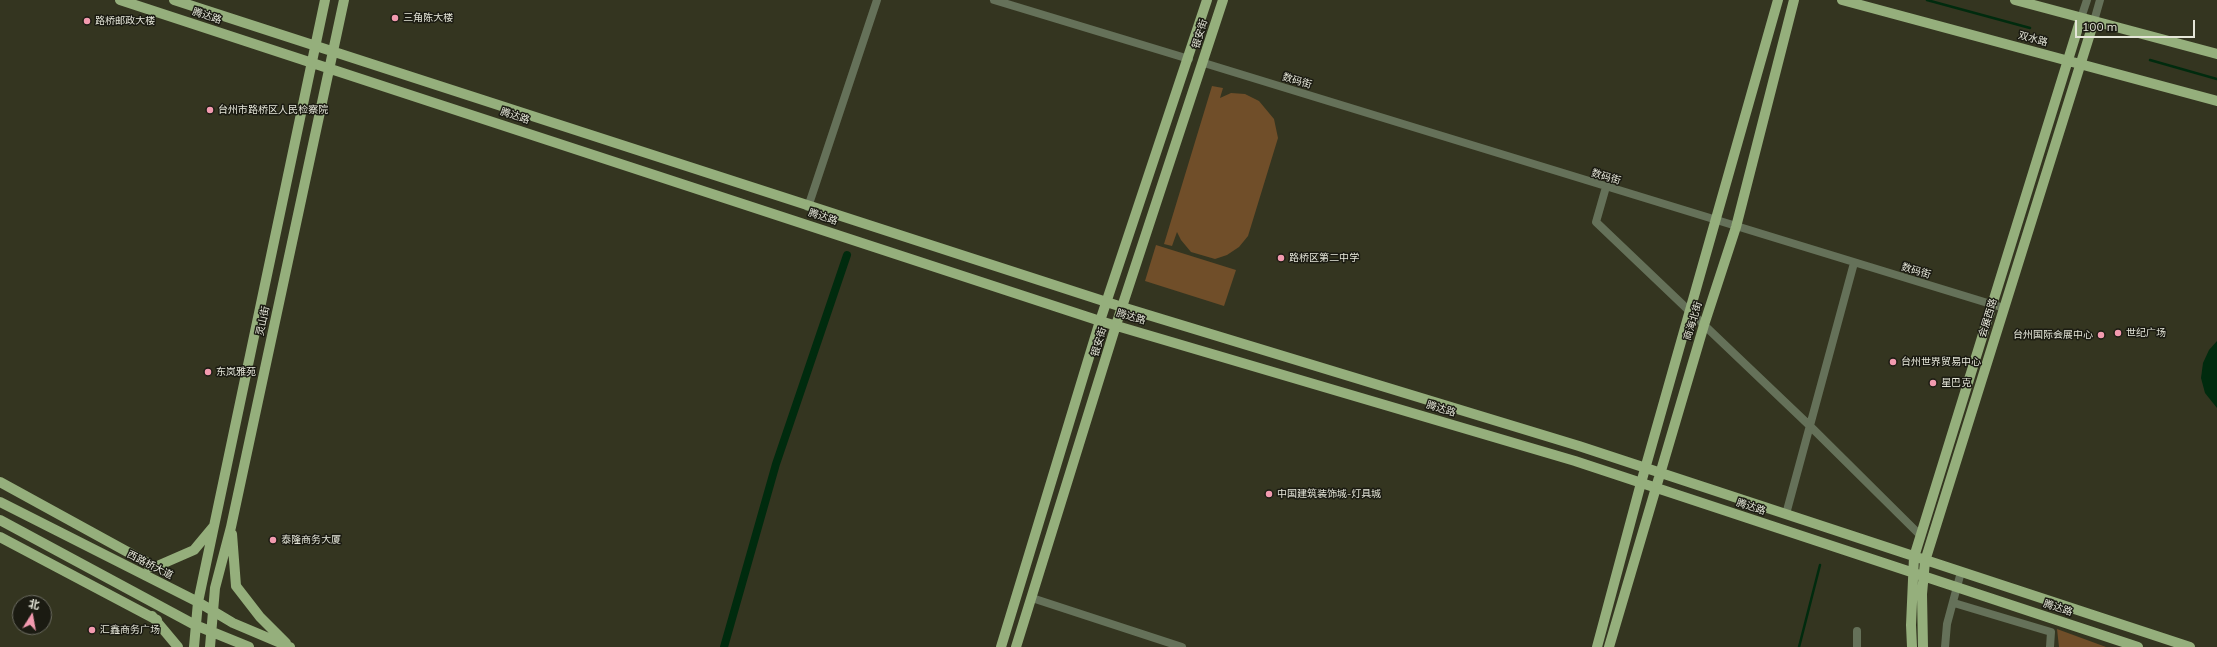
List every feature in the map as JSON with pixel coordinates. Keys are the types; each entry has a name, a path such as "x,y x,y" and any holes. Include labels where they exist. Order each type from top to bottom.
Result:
{"main road":[{"name":"腾达路","path":"120,0 1100,321 1575,461 2138,647"},
{"name":"腾达路","path":"174,0 808,207 1122,307 1646,468 2184,646"},
{"name":"灵山街","path":"194,647 198,602 216,525 325,0"},
{"name":"灵山街","path":"210,647 215,588 231,527 344,0"},
{"name":"银安街","path":"1001,647 1100,321 1189,59 1207,0"},
{"name":"银安街","path":"1016,647 1116,325 1204,63 1223,0"},
{"name":"商海北街","path":"1597,647 1641,483 1778,0"},
{"name":"商海北街","path":"1609,647 1704,325 1736,227 1794,0"},
{"name":"双水路","path":"1842,0 2217,101"},
{"path":"2015,0 2217,54"},
{"name":"会展西路","path":"1923,647 1918,574 1914,557 2081,18"},
{"name":"会展西路","path":"1912,647 1910,625 1918,574 1925,561 2094,21"},
{"path":"0,482 155,567"},
{"name":"西路桥大道","path":"0,502 198,602 212,612 290,647"},
{"path":"0,520 195,625 211,630 249,647"},
{"path":"130,568 155,567 194,550 216,525"},
{"path":"231,527 236,586 260,617 290,647"},
{"path":"0,537 157,620"},
{"path":"122,586 157,620 178,647"}],"street":[{"path":"808,207 877,0"},
{"path":"994,0 1189,59"},
{"name":"会展西路","path":"2081,18 2086,0"},
{"name":"会展西路","path":"2094,21 2100,0"},
{"name":"数码街","path":"1204,63 2004,308"},
{"path":"1606,187 1596,222 1810,426 1921,536"},
{"path":"1786,514 1854,263"},
{"path":"1946,647 1947,624 1954,603 1961,572"},
{"path":"1032,598 1182,647"},
{"path":"1954,603 2050,632 2050,647"},
{"path":"1857,631 1857,647"}],"shaded area":[{"path":"1212,86 1223,88 1220,98 1231,93 1245,94 1259,101 1274,119 1278,138 1248,236 1239,247 1227,255 1215,259 1191,252 1181,240 1177,232 1172,246 1164,244"},
{"path":"1156,245 1236,270 1224,306 1145,281"},
{"path":"2217,341 2217,408 2205,393 2201,378 2203,363 2209,350"},
{"path":"2057,629 2106,647 2059,647"}],"waterway":[{"path":"1927,0 2030,28"},
{"path":"2150,60 2217,79"},
{"path":"724,647 776,464 847,255"},
{"path":"1799,647 1820,565"}],"place":[{"name":"三角陈大楼","path":"395,18"},
{"name":"路桥邮政大楼","path":"87,21"},
{"name":"台州市路桥区人民检察院","path":"210,110"},
{"name":"路桥区第二中学","path":"1281,258"},
{"name":"世纪广场","path":"2118,333"},
{"name":"台州国际会展中心","path":"2101,335"},
{"name":"台州世界贸易中心","path":"1893,362"},
{"name":"东岚雅苑","path":"208,372"},
{"name":"星巴克","path":"1933,383"},
{"name":"中国建筑装饰城-灯具城","path":"1269,494"},
{"name":"泰隆商务大厦","path":"273,540"},
{"name":"汇鑫商务广场","path":"92,630"}]}
